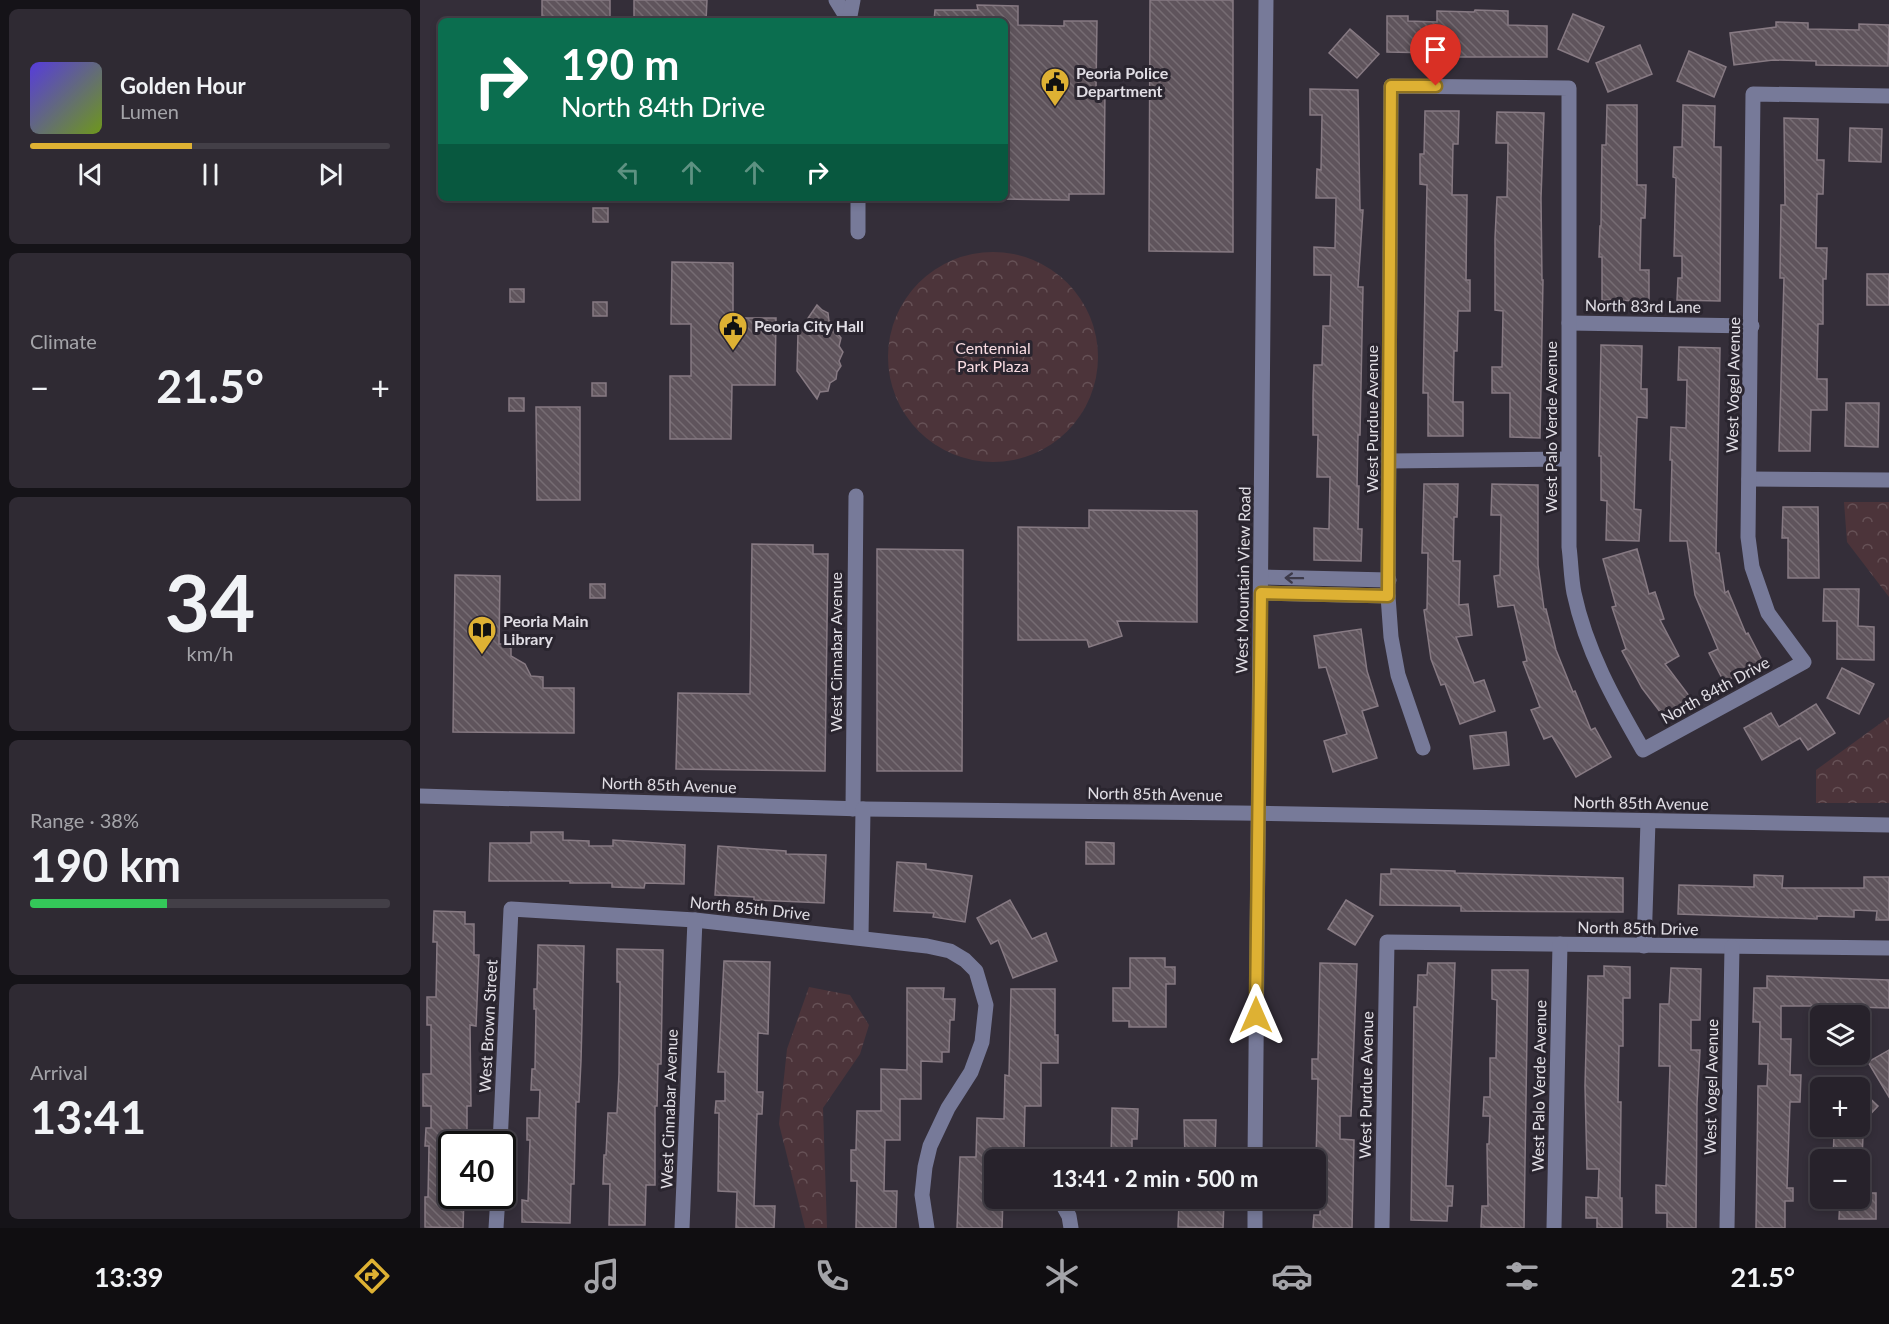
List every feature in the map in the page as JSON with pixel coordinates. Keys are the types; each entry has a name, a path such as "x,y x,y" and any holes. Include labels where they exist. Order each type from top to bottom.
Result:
{"street":[{"path":"836,0 847,18"},
{"path":"850,18 853,0"},
{"name":"West Mountain View Road","path":"1255,1149 1266,0"},
{"name":"West Palo Verde Avenue","path":"1391,86 1569,88 1568,459 1569,547 1574,593 1593,656 1643,750"},
{"name":"West Purdue Avenue","path":"1391,86 1388,596 1391,637 1398,675 1422,748"},
{"name":"West Vogel Avenue","path":"1804,662 1768,613 1752,567 1748,537 1753,94 1889,96"},
{"path":"858,201 858,232"},
{"name":"North 83rd Lane","path":"1569,323 1752,326"},
{"path":"1389,461 1568,459"},
{"path":"1749,479 1889,480"},
{"name":"West Cinnabar Avenue","path":"856,496 861,937"},
{"path":"1262,577 1389,580"},
{"path":"1261,593 1388,596"},
{"name":"North 84th Drive","path":"1643,750 1804,662"},
{"name":"North 85th Avenue","path":"420,796 858,809 1257,813 1889,825"},
{"path":"1644,945 1648,821"},
{"name":"North 85th Drive","path":"511,909 695,920 861,937 951,951 965,960 976,971 986,1005 982,1042 971,1072 948,1108 930,1146 924,1167 922,1195 927,1228"},
{"name":"West Brown Street","path":"501,1131 511,909"},
{"name":"West Cinnabar Avenue","path":"682,1228 695,920"},
{"name":"West Purdue Avenue","path":"1382,1228 1386,942"},
{"name":"North 85th Drive","path":"1386,942 1889,948"},
{"name":"West Palo Verde Avenue","path":"1554,1228 1560,944"},
{"name":"West Vogel Avenue","path":"1727,1228 1732,947"},
{"path":"496,1228 497,1209"},
{"path":"1066,1209 1070,1216 1071,1228"},
{"path":"1255,1209 1255,1228"}],"green space":[{"name":"Centennial Park Plaza","path":"983,252 1003,252 1024,256 1043,264 1074,290 1086,307 1094,326 1098,357 1094,388 1086,407 1060,438 1043,450 1024,458 1003,462 983,462 962,458 943,450 912,424 900,407 892,388 888,367 888,347 892,326 900,307 926,276 943,264 962,256"},
{"path":"1844,502 1889,502 1889,597 1847,542"},
{"path":"1889,717 1889,803 1816,803 1816,770"},
{"path":"809,987 850,995 869,1025 860,1054 823,1108 827,1228 805,1228 779,1124 787,1049"}],"building":[{"path":"542,0 610,0 610,18 542,18"},
{"path":"634,0 707,0 706,18 634,18"},
{"path":"1150,0 1233,0 1233,252 1149,251"},
{"name":"Peoria Police Department","path":"977,5 1018,6 1018,25 1064,26 1064,21 1097,21 1096,88 1105,88 1104,194 1069,194 1069,200 1008,199 1008,18 934,18 935,10 978,10"},
{"path":"1475,10 1508,11 1508,25 1547,26 1547,57 1437,57 1437,53 1387,52 1387,16 1408,16 1408,21 1437,22 1437,11 1474,12"},
{"path":"1573,14 1604,27 1588,62 1558,49"},
{"path":"1776,22 1808,23 1808,29 1859,30 1859,24 1889,25 1888,66 1816,65 1816,61 1773,60 1734,65 1730,33 1776,27"},
{"path":"1350,29 1379,54 1357,78 1329,53"},
{"path":"1640,45 1652,74 1608,92 1596,63"},
{"path":"1689,51 1726,67 1714,97 1677,81"},
{"path":"1310,89 1358,90 1360,210 1363,210 1358,287 1363,287 1357,486 1359,486 1358,529 1362,529 1361,561 1314,560 1314,528 1329,529 1330,477 1317,477 1318,435 1313,435 1313,396 1314,365 1322,365 1323,326 1330,326 1331,275 1314,275 1314,247 1335,248 1336,198 1316,198 1317,169 1321,170 1322,115 1310,115"},
{"path":"1607,105 1637,105 1637,185 1646,185 1645,218 1641,218 1640,270 1649,270 1649,301 1602,300 1602,257 1599,257 1602,145 1606,145"},
{"path":"1683,105 1715,106 1714,147 1721,147 1720,301 1677,300 1678,278 1682,278 1682,256 1674,256 1676,178 1673,177 1674,147 1682,147"},
{"path":"1425,111 1459,111 1458,144 1453,144 1452,195 1467,195 1466,280 1470,280 1470,311 1458,311 1453,402 1463,402 1463,436 1428,436 1428,393 1423,393 1427,185 1420,184 1420,154 1424,154"},
{"path":"1497,112 1544,113 1541,198 1543,280 1540,438 1510,437 1510,393 1492,393 1492,367 1502,367 1503,311 1495,310 1495,238 1497,197 1507,197 1508,143 1496,143"},
{"path":"1784,118 1818,119 1817,160 1824,160 1823,194 1817,194 1816,248 1827,248 1826,279 1823,279 1823,324 1818,324 1817,379 1827,379 1827,410 1811,410 1810,451 1779,451 1784,278 1780,278 1781,205 1785,205"},
{"path":"1850,128 1882,129 1881,162 1849,161"},
{"path":"593,208 608,208 608,222 593,222"},
{"name":"Peoria City Hall","path":"672,262 733,263 733,318 776,318 775,385 732,385 731,439 670,439 670,376 691,376 691,324 671,324"},
{"path":"1867,274 1889,274 1889,305 1867,305"},
{"path":"510,289 524,289 524,302 510,302"},
{"path":"593,302 607,302 607,316 593,316"},
{"path":"817,305 828,313 829,321 836,325 835,330 841,338 839,346 843,352 836,379 830,383 828,391 820,392 817,399 797,371 798,333"},
{"path":"1601,345 1642,346 1641,389 1647,389 1647,418 1637,417 1634,509 1641,510 1639,541 1606,540 1607,501 1601,500 1601,456 1599,456"},
{"path":"1679,347 1720,348 1716,553 1719,553 1725,593 1728,591 1746,634 1748,633 1763,662 1724,682 1709,653 1718,649 1695,595 1687,541 1670,541 1671,427 1686,428 1687,380 1678,380"},
{"path":"592,383 606,383 606,396 592,396"},
{"path":"509,398 524,398 524,411 509,411"},
{"path":"1846,403 1879,403 1878,447 1845,446"},
{"path":"536,407 580,407 580,500 537,500"},
{"path":"1424,484 1458,484 1457,517 1454,517 1453,561 1460,561 1459,605 1468,604 1472,635 1456,637 1474,683 1484,680 1495,711 1460,724 1445,684 1441,685 1431,659 1424,610 1427,609 1428,553 1422,553"},
{"path":"1492,484 1538,485 1538,565 1544,609 1546,609 1556,650 1573,692 1575,691 1591,730 1595,728 1611,757 1576,777 1552,736 1544,739 1531,710 1540,707 1523,662 1527,661 1514,605 1498,607 1494,576 1500,575 1501,515 1491,515"},
{"path":"1783,507 1818,507 1819,578 1788,578 1788,538 1782,538"},
{"path":"1089,510 1197,511 1197,622 1117,621 1122,636 1089,647 1087,640 1018,640 1018,527 1089,528"},
{"path":"752,544 813,545 813,554 828,554 825,771 676,769 678,693 750,694"},
{"path":"877,549 963,550 962,771 877,771"},
{"path":"1637,549 1649,594 1655,592 1664,619 1660,620 1679,656 1665,664 1690,697 1664,717 1642,688 1622,651 1626,649 1612,607 1616,606 1603,559"},
{"name":"Peoria Main Library","path":"455,575 500,576 499,644 511,644 511,656 525,664 531,676 543,677 543,688 574,688 574,733 453,732"},
{"path":"590,584 605,584 605,598 590,598"},
{"path":"1824,589 1859,589 1858,626 1874,627 1874,660 1837,659 1837,621 1823,621"},
{"path":"1361,629 1367,671 1378,706 1362,711 1377,758 1333,772 1324,741 1347,734 1326,667 1319,668 1314,636"},
{"path":"1842,668 1874,684 1859,714 1827,698"},
{"path":"1816,704 1835,733 1808,750 1800,738 1762,760 1744,728 1771,713 1779,727"},
{"path":"1506,732 1509,765 1474,769 1470,736"},
{"path":"531,832 563,832 563,840 589,841 589,846 613,846 613,840 685,845 684,884 645,883 644,888 612,887 612,883 570,883 570,881 489,881 490,843 531,843"},
{"path":"1086,842 1114,843 1114,864 1086,864"},
{"path":"718,846 786,851 786,854 826,855 824,903 754,900 754,897 715,895"},
{"path":"897,862 926,864 926,869 972,876 965,922 933,917 934,913 894,911"},
{"path":"1391,869 1623,878 1623,912 1461,911 1461,906 1380,905 1381,874 1391,874"},
{"path":"1754,875 1783,876 1782,888 1864,888 1864,877 1889,877 1889,920 1876,920 1877,911 1854,910 1854,917 1817,916 1817,919 1678,914 1679,885 1754,887"},
{"path":"1010,900 1032,939 1046,933 1057,961 1013,978 998,940 991,944 977,918"},
{"path":"1346,900 1373,916 1355,945 1328,929"},
{"path":"434,911 465,912 465,924 474,924 474,955 479,955 476,1026 470,1025 471,1106 467,1106 467,1131 438,1131 438,1209 464,1209 463,1228 425,1227 429,1146 425,1146 426,1128 431,1128 431,1106 423,1106 423,1074 431,1074 431,1025 427,1025 427,997 436,997 437,942 433,942"},
{"path":"538,945 584,946 579,1102 576,1102 574,1184 571,1184 570,1223 522,1222 522,1200 528,1201 530,1140 527,1140 527,1118 539,1118 540,1090 531,1090 532,1069 535,1069 534,989 537,989"},
{"path":"617,949 663,950 661,1064 658,1064 657,1106 655,1106 655,1185 646,1185 645,1225 609,1225 610,1184 603,1184 608,1113 617,1113 620,982 617,982"},
{"path":"1130,958 1165,958 1165,967 1175,967 1175,984 1166,984 1166,1027 1129,1027 1129,1021 1113,1021 1113,988 1130,988"},
{"path":"724,961 770,962 768,1034 758,1033 757,1092 763,1092 762,1114 757,1114 754,1206 775,1206 774,1228 736,1228 737,1192 718,1191 719,1113 715,1113 716,1101 725,1101 725,1072 718,1072"},
{"path":"1320,963 1357,964 1351,1116 1340,1116 1340,1139 1354,1140 1352,1228 1313,1228 1314,1215 1320,1215 1320,1209 1326,1209 1326,1149 1316,1149 1318,1079 1312,1079 1312,1059 1318,1059"},
{"path":"1428,963 1455,963 1446,1186 1453,1186 1452,1206 1448,1206 1447,1221 1411,1220 1414,1007 1417,1007 1418,975 1427,975"},
{"path":"1604,966 1630,967 1630,998 1623,998 1623,1046 1619,1046 1618,1102 1621,1102 1622,1228 1597,1228 1597,1218 1586,1218 1586,1197 1598,1198 1599,1169 1587,1169 1585,1086 1588,976 1604,976"},
{"path":"1671,968 1701,969 1700,1020 1691,1020 1691,1050 1700,1050 1697,1103 1696,1228 1667,1228 1667,1213 1656,1213 1656,1185 1666,1186 1670,1066 1659,1066 1660,1004 1669,1004"},
{"path":"1492,970 1528,970 1524,1228 1481,1227 1482,1206 1488,1206 1487,1144 1489,1144 1490,1116 1483,1116 1484,1097 1490,1097 1490,1058 1496,1058 1497,1000 1492,999"},
{"path":"1767,976 1889,980 1889,1008 1870,1007 1870,1005 1781,1006 1781,1039 1791,1039 1790,1075 1801,1075 1800,1102 1790,1102 1787,1188 1793,1188 1793,1201 1785,1201 1785,1228 1756,1228 1758,1086 1767,1086 1768,1064 1759,1064 1760,1022 1753,1022 1754,988 1767,988"},
{"path":"907,988 944,988 943,999 955,999 954,1020 950,1020 949,1052 942,1052 942,1062 921,1061 921,1099 900,1099 900,1140 885,1140 884,1191 897,1191 896,1228 856,1228 857,1181 851,1181 851,1150 856,1150 857,1111 881,1111 881,1069 907,1070"},
{"path":"1011,989 1055,989 1055,1035 1058,1035 1058,1063 1041,1063 1041,1106 1025,1106 1024,1149 984,1149 984,1209 1003,1209 1002,1228 957,1228 960,1157 976,1157 977,1118 1004,1119 1005,1075 1009,1076"},
{"path":"1889,1050 1889,1097 1870,1065 1870,1061"},
{"path":"1870,1098 1878,1106 1870,1114"},
{"path":"1112,1108 1138,1109 1137,1139 1132,1139 1132,1149 1111,1149"},
{"path":"1184,1120 1216,1120 1215,1149 1185,1149"},
{"path":"1834,1137 1863,1137 1862,1149 1833,1149"},
{"path":"1870,1193 1876,1193 1876,1219 1839,1219 1839,1209 1870,1209"},
{"path":"1179,1209 1224,1209 1223,1228 1178,1227"}],"place":[{"name":"Peoria Police Department","path":"1055,108"},
{"name":"Peoria City Hall","path":"733,352"},
{"name":"Peoria Main Library","path":"482,656"}],"route":[{"path":"1256,1015 1261,593 1388,596 1391,86 1436,86"}]}
